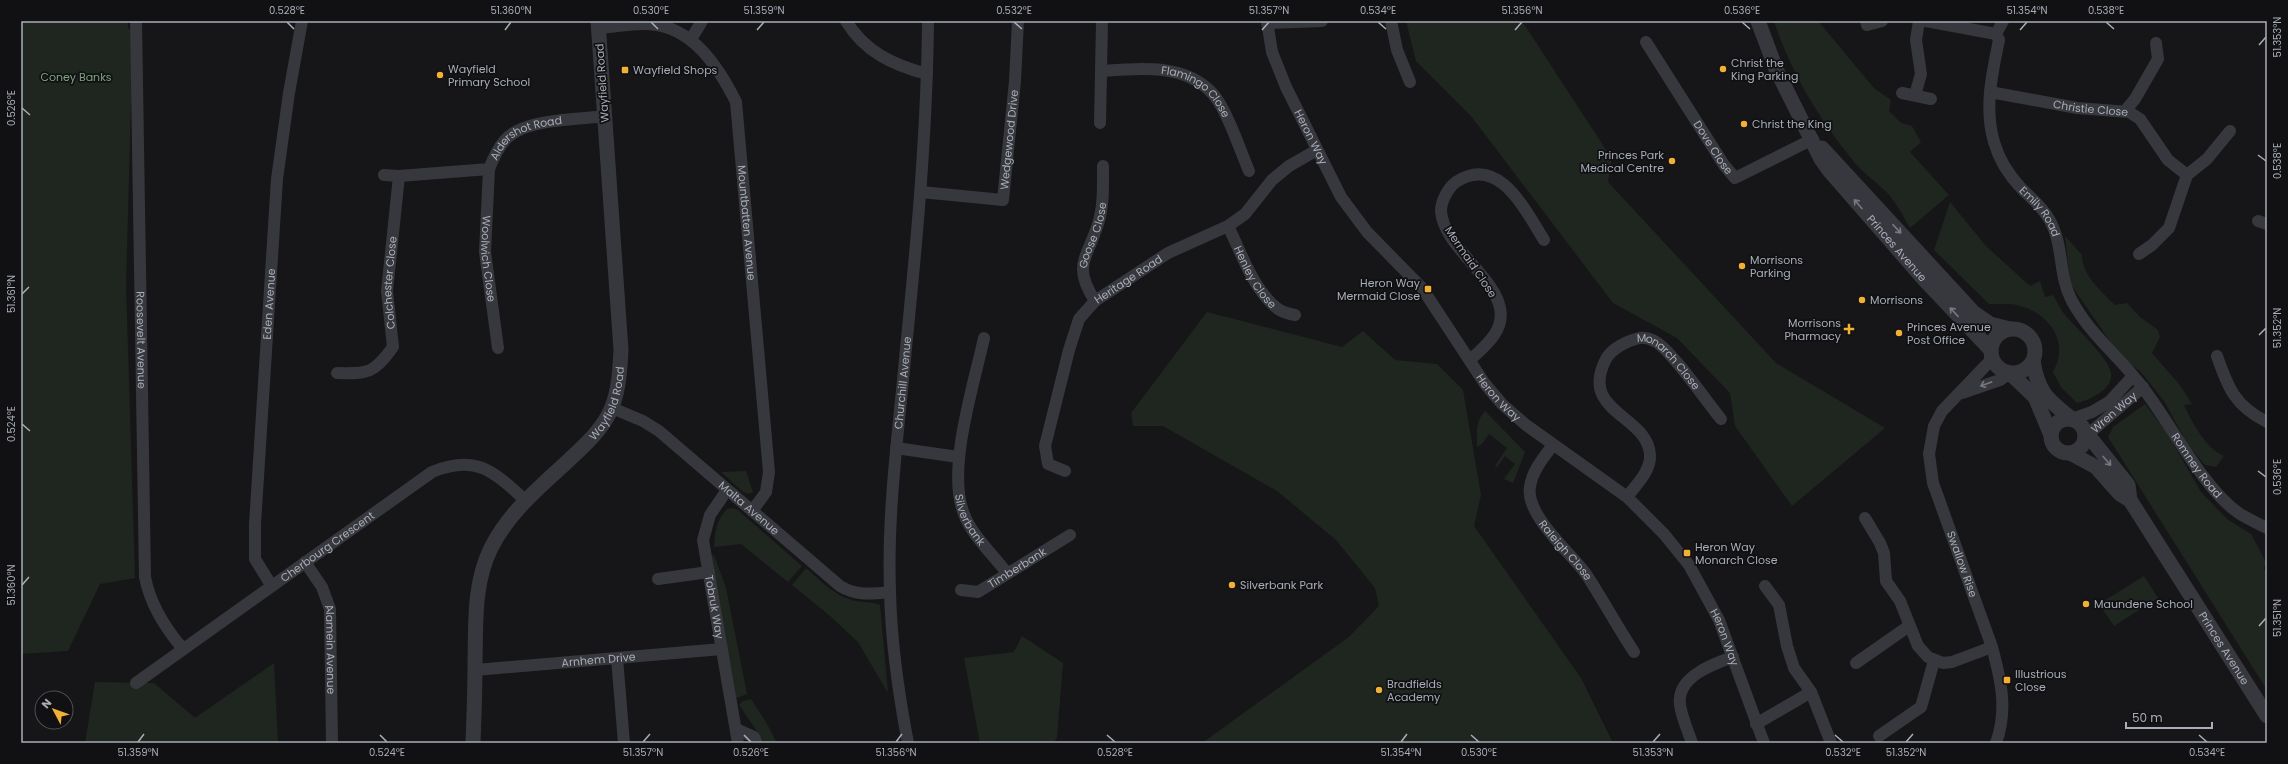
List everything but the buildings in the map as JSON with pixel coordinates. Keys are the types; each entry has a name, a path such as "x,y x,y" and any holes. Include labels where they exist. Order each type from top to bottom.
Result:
{"street":[{"name":"Roosevelt Avenue","path":"136,21 145,577 157,611 170,633 183,649"},
{"name":"Eden Avenue","path":"271,585 255,559 254,524 277,179 289,93 302,21"},
{"path":"690,39 702,21"},
{"path":"846,21 855,35 870,50 891,62 927,74"},
{"name":"Churchill Avenue","path":"908,743 902,712 890,592 891,512 921,192 928,21"},
{"name":"Wedgewood Drive","path":"921,192 1003,200 1015,81 1018,21"},
{"path":"1100,123 1103,72 1102,21"},
{"path":"1267,22 1322,21"},
{"path":"1391,21 1396,50 1410,82"},
{"name":"Princes Avenue","path":"1758,21 1776,69 1813,139 1821,159 1828,169 1991,355 1999,369 2010,373 2035,397 2056,448 2070,453 2096,467 2120,494 2130,500"},
{"path":"1866,21 1867,25 1882,21"},
{"path":"1915,96 1920,74 1916,40 1919,21"},
{"path":"1926,21 1996,34 2003,21"},
{"name":"Heron Way","path":"1267,22 1272,52 1286,87 1341,198 1367,232 1422,288 1485,384 1502,404 1526,425 1627,497 1664,534 1689,565 1714,609 1764,743"},
{"name":"Mountbatten Avenue","path":"598,25 648,24 660,26 690,39 714,64 736,102 769,472 766,492 752,510"},
{"name":"Wayfield Road","path":"473,743 478,596 483,571 496,538 525,500 589,441 612,408 620,374 621,350 598,25"},
{"name":"Emily Road","path":"1996,34 1999,40 1990,92 1990,122 1994,143 2003,165 2011,177 2044,210 2052,223 2058,241 2063,278 2074,304 2143,387"},
{"name":"Dove Close","path":"1646,42 1724,165 1735,178 1813,139"},
{"path":"2125,111 2135,99 2158,59 2156,43"},
{"name":"Flamingo Close","path":"1103,72 1129,69 1166,70 1196,80 1213,94 1249,171"},
{"name":"Christie Close","path":"1990,92 2077,108 2125,111 2140,119 2168,160 2186,176"},
{"path":"1902,93 1931,99"},
{"name":"Aldershot Road","path":"384,175 399,176 489,169 495,153 506,139 527,125 605,116"},
{"path":"2139,254 2152,245 2169,228 2186,176 2207,159 2230,131"},
{"name":"Princes Avenue","path":"1813,139 1843,168 1974,313 1990,324 2019,330 2030,337 2035,349 2033,361 2037,380 2044,396 2072,419 2077,421 2085,434 2128,485 2130,500 2267,716"},
{"name":"Heritage Road","path":"1065,471 1048,464 1045,446 1069,350 1080,319 1095,301 1168,253 1228,226 1245,214 1272,180 1289,166 1317,150"},
{"name":"Goose Close","path":"1095,301 1084,285 1083,266 1098,224 1103,197 1104,166"},
{"name":"Woolwich Close","path":"489,169 485,252 498,348"},
{"name":"Mermaid Close","path":"1470,360 1491,340 1500,324 1500,308 1493,292 1444,224 1441,210 1444,196 1454,184 1464,177 1475,174 1489,176 1500,181 1513,194 1544,240"},
{"name":"Colchester Close","path":"337,373 364,374 383,360 393,347 387,291 399,176"},
{"name":"Henley Close","path":"1228,226 1254,278 1267,298 1279,310 1295,315"},
{"path":"1991,355 1995,338 2010,329"},
{"name":"Monarch Close","path":"1627,497 1642,478 1650,456 1646,439 1617,414 1602,397 1599,387 1600,371 1606,358 1619,346 1632,340 1645,337 1658,342 1673,358 1721,419"},
{"name":"Silverbank","path":"984,338 958,457 960,503 964,516 1007,573"},
{"name":"Swallow Rise","path":"1991,355 1961,393 1946,406 1934,426 1930,443 1930,467 1936,492 1992,648 2002,691 2002,719 1996,743"},
{"path":"2217,356 2227,384 2239,404 2267,422"},
{"path":"2010,373 2023,371 2033,361"},
{"name":"Swallow Rise","path":"1961,393 2002,379 2010,373"},
{"name":"Wren Way","path":"2072,419 2092,412 2109,402 2133,376"},
{"name":"Wren Way","path":"2085,434 2143,387"},
{"name":"Romney Road","path":"2143,387 2213,488 2240,514 2267,528"},
{"name":"Malta Avenue","path":"612,408 643,420 659,431 727,490 849,591 868,594 890,592"},
{"path":"2051,435 2052,428 2059,421 2072,419"},
{"path":"2070,453 2080,448 2085,434"},
{"name":"Raleigh Close","path":"1553,444 1536,468 1529,487 1532,503 1542,520 1585,573 1634,652"},
{"path":"896,448 958,457"},
{"name":"Cherbourg Crescent","path":"136,683 271,585 432,472 449,465 463,464 487,470 498,476 525,500"},
{"name":"Tobruk Way","path":"727,490 710,515 703,540 738,743"},
{"path":"1865,518 1880,543 1884,553 1886,581 1900,601 1918,646 1934,661 1952,662 1992,648"},
{"name":"Timberbank","path":"961,590 978,592 1070,535"},
{"name":"Alamein Avenue","path":"304,562 322,587 330,609 332,743"},
{"path":"658,579 709,572"},
{"path":"1765,586 1779,605 1787,646 1794,668 1811,692 1831,743"},
{"path":"1856,664 1909,626"},
{"name":"Arnhem Drive","path":"475,670 722,649"},
{"path":"1692,743 1680,703 1684,688 1693,677 1705,668 1733,657"},
{"path":"617,658 624,743"},
{"path":"1879,736 1921,707 1934,661"},
{"path":"1756,724 1811,692"},
{"path":"736,729 754,737 757,743"}],"green space":[{"name":"Coney Banks","path":"21,21 128,21 128,28 133,32 126,284 135,578 100,584 68,651 21,654"},
{"path":"1406,21 1522,21 1612,159 1608,182 1776,363 1885,428 1792,506 1735,426 1730,393 1677,338 1613,303 1471,116 1416,61"},
{"path":"1774,21 1819,22 1874,88 1891,100 1889,111 1901,123 1912,126 1921,142 1910,152 1949,195 1910,228 1898,206 1890,196 1858,167 1818,113 1798,78"},
{"path":"1950,202 1986,246 2030,286 2040,281 2045,297 2053,295 2067,318 2104,358 2109,366 2111,379 2105,389 2088,399 2077,403 2061,387 2053,372 2058,360 2059,348 2057,337 2052,327 2034,312 2023,307 2011,304 1989,304 1934,250"},
{"path":"2065,236 2082,255 2085,269 2093,282 2104,294 2115,305 2127,303 2140,317 2158,330 2160,337 2152,353 2179,384 2192,404 2184,405 2200,434 2211,447 2224,456 2216,467 2205,465 2188,445 2164,401 2140,371 2122,359 2070,283"},
{"path":"1207,312 1342,347 1363,331 1395,360 1437,364 1463,390 1481,495 1474,526 1581,678 1613,743 1202,743 1349,637 1379,606 1375,588 1336,540 1277,491 1163,426 1133,426 1131,413"},
{"path":"2145,404 2167,433 2201,492 2227,519 2251,534 2267,564 2263,568 2267,573 2267,690 2108,437 2113,427"},
{"path":"1485,411 1525,452 1513,483 1504,479 1515,464 1505,456 1497,467 1495,466 1507,448 1489,434 1482,444 1477,447 1478,423"},
{"path":"746,471 753,492 749,494 743,492 721,472"},
{"path":"733,508 738,510 802,566 788,582 741,544 714,547 720,517 727,509"},
{"path":"714,555 726,588 747,694 736,698 711,557"},
{"path":"806,568 828,587 845,598 880,605 888,693 858,642 829,615 792,585"},
{"path":"2144,576 2158,598 2114,626 2099,604"},
{"path":"1022,636 1063,663 1057,737 1054,743 980,743 964,658 1014,652"},
{"path":"274,663 278,743 85,743 95,682 154,683 195,718"},
{"path":"751,699 766,722 777,743 765,743 739,705 743,701"}],"place":[{"name":"Christ the King Parking","path":"1723,69"},
{"name":"Wayfield Shops","path":"625,70"},
{"name":"Wayfield Primary School","path":"440,75"},
{"name":"Christ the King","path":"1744,124"},
{"name":"Princes Park Medical Centre","path":"1672,161"},
{"name":"Morrisons Parking","path":"1742,266"},
{"name":"Heron Way Mermaid Close","path":"1428,289"},
{"name":"Morrisons","path":"1862,300"},
{"name":"Morrisons Pharmacy","path":"1849,329"},
{"name":"Princes Avenue Post Office","path":"1899,333"},
{"name":"Heron Way Monarch Close","path":"1687,553"},
{"name":"Silverbank Park","path":"1232,585"},
{"name":"Maundene School","path":"2086,604"},
{"name":"Illustrious Close","path":"2007,680"},
{"name":"Bradfields Academy","path":"1379,690"}]}
